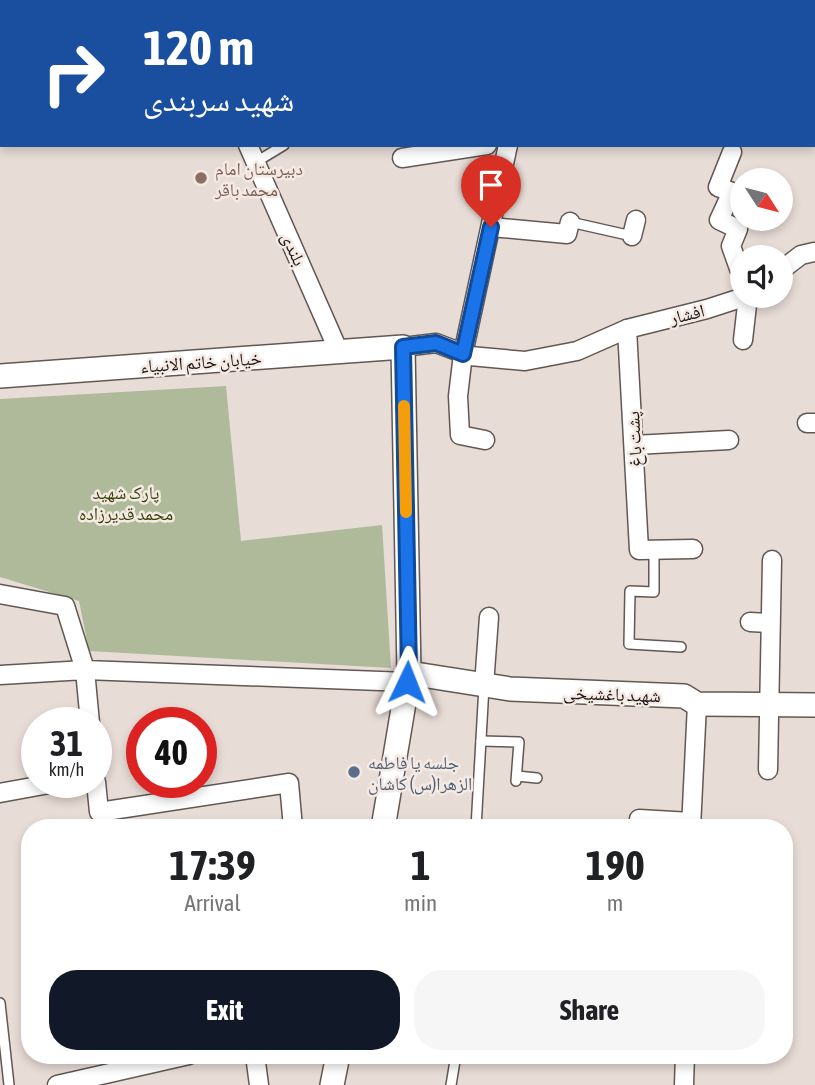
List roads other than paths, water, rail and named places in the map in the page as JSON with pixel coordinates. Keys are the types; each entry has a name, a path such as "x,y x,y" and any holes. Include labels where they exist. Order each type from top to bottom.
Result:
{"street":[{"name":"بلندی","path":"249,147 339,352"},
{"path":"402,158 474,147"},
{"path":"485,440 460,435 458,396 463,354 508,147"},
{"path":"731,245 738,229 719,220 732,192 718,187 732,152"},
{"path":"491,227 567,234 570,222"},
{"path":"793,261 801,255 815,252"},
{"name":"افشار","path":"403,347 436,343 463,354 525,361 577,351 627,329 730,302"},
{"path":"743,340 747,308"},
{"name":"پشت باغ","path":"627,329 634,445 647,550"},
{"path":"384,819 408,678 403,347"},
{"name":"خیابان خاتم الانبیاء","path":"0,376 403,347"},
{"path":"634,445 729,440"},
{"path":"647,550 693,549"},
{"path":"768,770 772,560"},
{"path":"0,594 65,606 85,670 88,707"},
{"path":"484,685 489,617"},
{"path":"750,622 770,623"},
{"path":"0,675 85,670 408,678"},
{"name":"شهید باغشیخی","path":"408,678 510,690 684,696 697,704 815,705"},
{"path":"691,819 697,704"},
{"path":"98,798 99,812 289,783 292,819"},
{"path":"0,793 21,789"},
{"path":"639,818 646,819"},
{"path":"57,1085 149,1064"},
{"path":"256,1064 259,1085"},
{"path":"332,1085 336,1064"},
{"path":"687,1064 690,1082"}],"lane":[{"path":"256,162 281,147"},
{"path":"570,222 634,228"},
{"path":"647,550 654,592 630,591 629,644 681,647"},
{"path":"477,819 484,685"},
{"path":"481,741 519,742 516,779 537,778"},
{"path":"0,1003 9,1085"},
{"path":"451,1085 454,1064"}],"place":[{"name":"دبیرستان امام محمد باقر","path":"201,178"},
{"name":"جلسه یا فاطمه الزهرا(س) کاشان","path":"354,772"}],"park label":[{"name":"پارک شهید محمد قدیرزاده","path":"126,502"}]}
